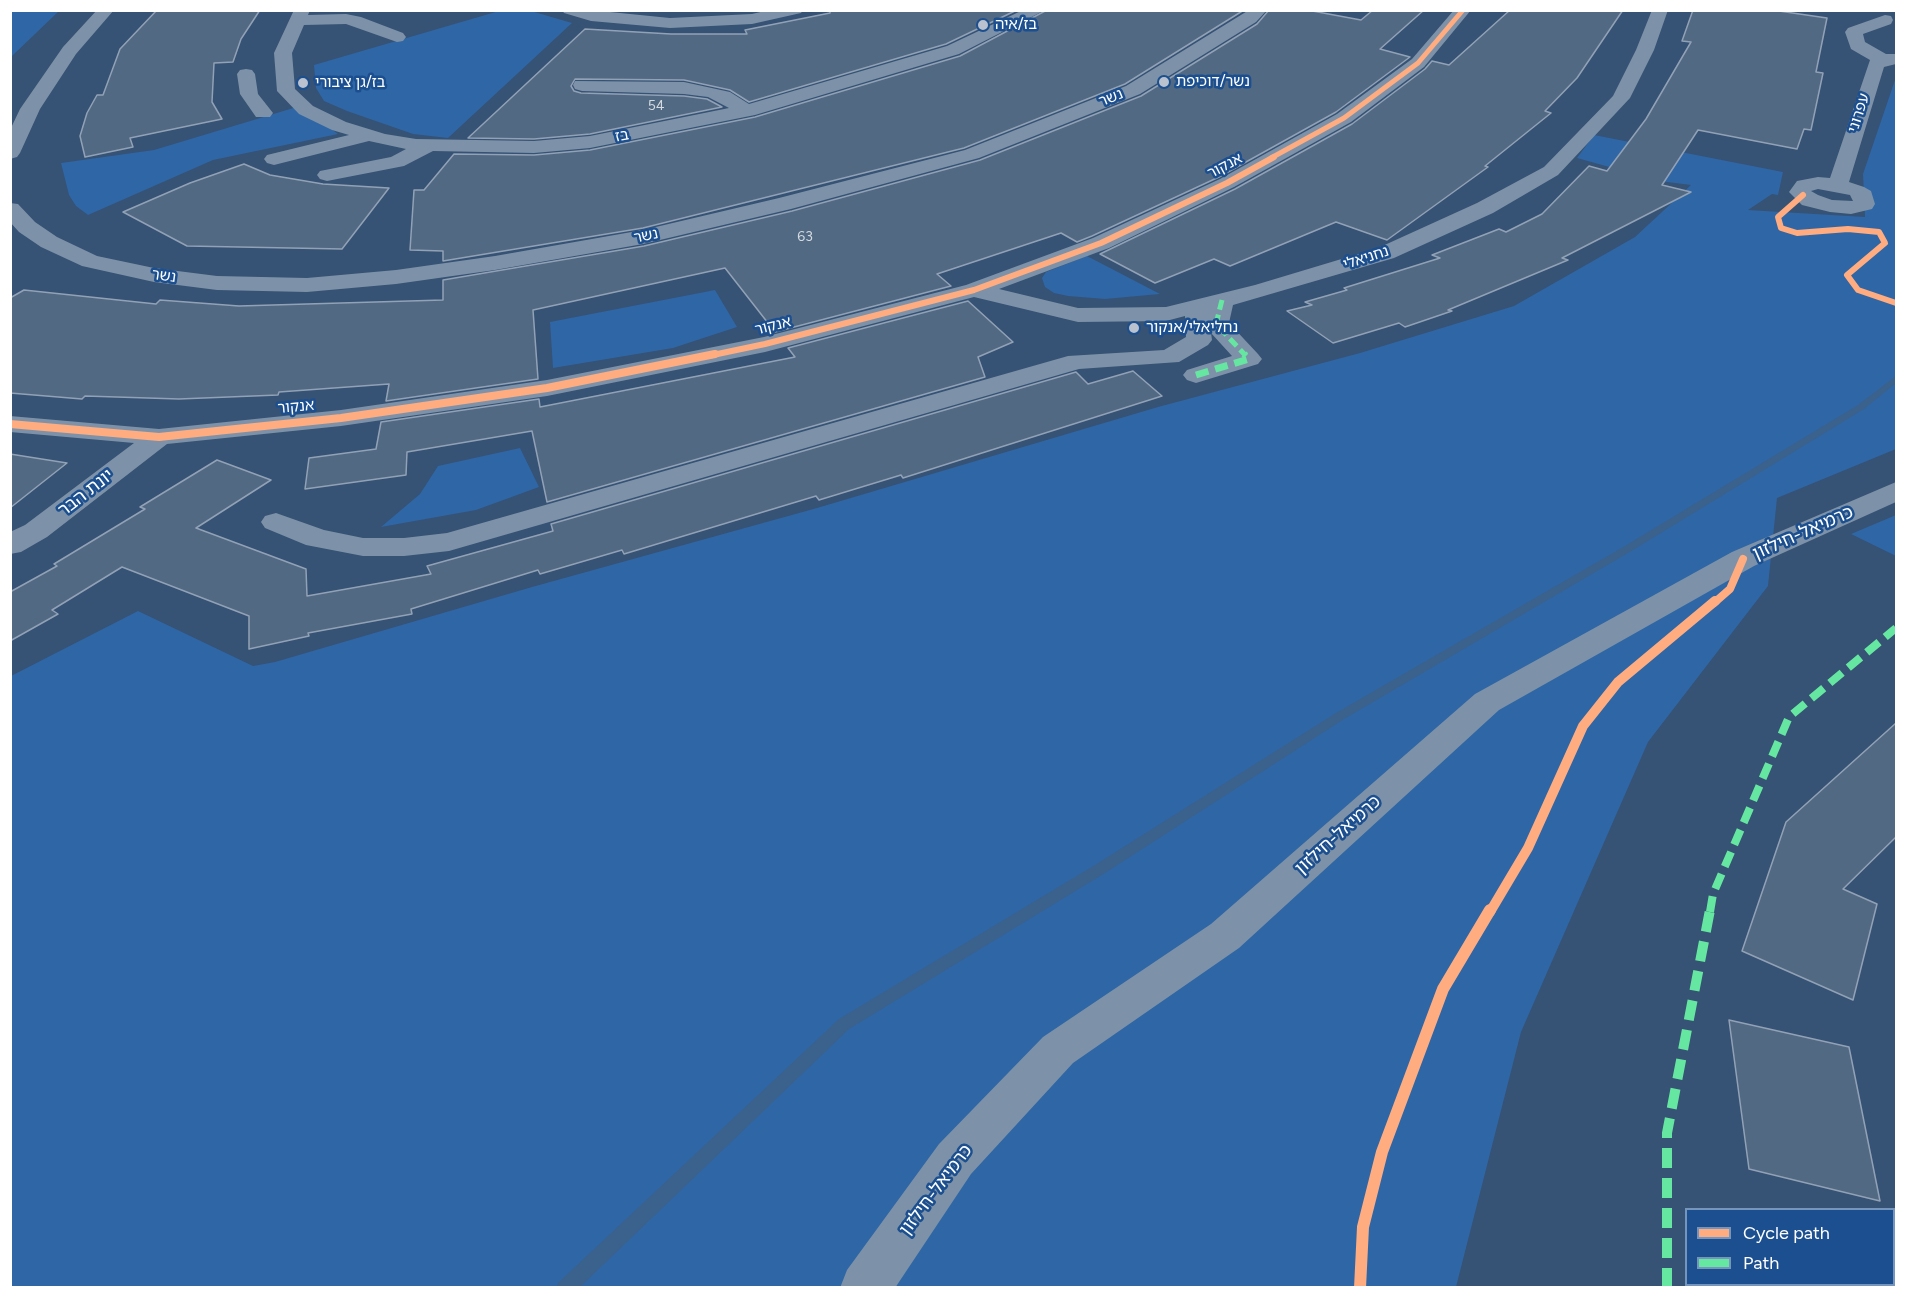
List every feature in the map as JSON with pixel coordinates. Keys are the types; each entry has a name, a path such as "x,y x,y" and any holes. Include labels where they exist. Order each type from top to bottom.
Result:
{"street":[{"path":"10,153 30,109 69,51 106,10"},
{"path":"570,10 603,18 670,23 752,19 795,10"},
{"name":"בז","path":"300,15 283,53 286,91 306,110 339,126 368,135 428,145 534,147 590,142 746,111 825,90 953,50 1037,10"},
{"name":"נשר","path":"10,209 27,227 49,243 90,261 154,275 217,283 307,285 396,277 495,263 643,237 783,204 972,154 1133,90 1250,18 1259,10"},
{"name":"אנקור","path":"10,424 159,437 341,418 547,388 765,344 974,290 1101,243 1227,183 1344,118 1418,63 1463,10"},
{"name":"נחניאלי","path":"974,290 1078,315 1166,314 1386,253 1485,208 1551,171 1621,98 1646,50 1660,10"},
{"path":"300,15 361,22 397,37"},
{"path":"1885,20 1854,32 1857,45 1890,59"},
{"name":"עפרוני","path":"1838,185 1876,64 1890,59"},
{"path":"263,113 249,94 246,77 285,76"},
{"path":"582,85 684,88 711,92 723,96 746,111"},
{"path":"274,159 348,142 368,135"},
{"path":"327,176 397,162 428,145"},
{"path":"1196,375 1249,359 1216,324 1209,303"},
{"path":"276,522 317,538 363,547 404,547 448,542 1077,361 1170,357 1199,340 1209,303"},
{"name":"יונת הבר","path":"10,545 36,531 159,437"},
{"name":"כרמיאל-חילזון","path":"865,1287 955,1159 1058,1050 1225,936 1486,702 1743,559 1896,490"}],"shaded area":[{"path":"11,10 59,10 59,11 11,57"},
{"path":"499,11 531,11 572,23 448,138 413,134 347,111 324,101 316,88 314,65"},
{"path":"1896,77 1896,449 1777,498 1768,586 1648,742 1521,1032 1456,1287 11,1287 11,676 138,611 253,666 275,662 532,587 817,508 1158,407 1360,353 1514,306 1635,237 1691,185 1659,181 1577,158 1594,135 1783,172 1778,195 1772,194 1748,210 1865,217 1863,174"},
{"path":"300,106 338,134 213,160 88,215 76,206 69,195 61,163 154,150"},
{"path":"1087,256 1160,294 1105,299 1068,296 1054,293 1045,287 1042,278 1046,272"},
{"path":"715,290 737,327 673,348 553,368 550,322"},
{"path":"520,448 539,487 476,510 381,527 420,494 438,466"},
{"path":"1896,515 1896,556 1851,534"}],"building":[{"path":"157,10 260,10 241,39 233,62 214,63 212,102 222,119 130,138 133,147 85,157 80,136 87,113 97,95 103,95 120,49"},
{"path":"830,10 1017,10 946,44 749,102 730,90 684,80 575,79 571,86 574,91 581,93 684,96 707,99 722,107 590,134 534,139 468,138 585,29 671,34 747,34 745,30 830,13"},
{"path":"1047,10 1244,10 1125,84 964,148 643,228 443,261 443,251 410,250 414,190 424,190 454,154 534,155 590,150 755,117 960,56"},
{"path":"1269,10 1307,10 1361,20 1373,10 1424,10 1380,49 1410,57 1336,112 1219,177 1092,236 1077,242 1061,233 937,274 951,286 775,332 725,268 533,310 538,379 386,401 389,384 279,392 278,395 179,399 85,396 82,399 10,393 10,298 24,290 156,304 160,300 239,306 443,300 443,280 644,246 792,211 980,160 1141,96 1257,24"},
{"path":"1510,10 1623,10 1577,78 1545,111 1551,113 1485,166 1488,167 1387,240 1336,222 1230,266 1214,259 1155,283 1100,254 1235,189 1352,124 1425,69 1432,61 1449,65"},
{"path":"1693,10 1772,10 1827,18 1816,72 1823,73 1811,130 1804,129 1797,149 1698,130 1662,185 1691,192 1562,258 1568,260 1448,310 1452,311 1405,327 1399,323 1333,343 1287,311 1312,305 1305,302 1347,290 1344,288 1440,258 1432,255 1499,229 1506,232 1542,214 1589,166 1607,171 1646,119 1691,42 1682,41"},
{"path":"244,164 270,175 323,184 389,188 342,249 187,246 123,212 190,183"},
{"path":"968,301 1013,342 978,357 985,377 547,502 532,431 407,452 406,475 305,489 309,458 376,449 381,422 539,399 540,407 795,357 788,348"},
{"path":"1133,371 1162,396 903,478 901,475 819,500 816,496 624,554 622,550 540,574 538,570 411,609 412,614 308,633 309,636 249,649 249,616 122,567 52,610 58,614 10,641 10,592 57,566 54,564 145,509 140,507 217,460 271,480 196,528 306,569 307,596 431,574 427,566 553,531 551,524 1076,372 1088,384"},
{"path":"10,454 67,463 10,508"},
{"path":"1896,723 1896,837 1843,889 1877,904 1853,1000 1742,951 1786,822"},
{"path":"1729,1020 1849,1047 1880,1201 1749,1169"}],"waterway":[{"path":"565,1288 844,1024 1100,869 1340,716 1629,548 1861,407 1896,379"}],"marked path":[{"path":"1196,375 1249,359 1216,324 1222,300"},
{"path":"1667,1288 1667,1133 1713,894 1789,717 1896,628"}],"cycle path":[{"path":"10,424 159,437 341,418 547,388 765,344 974,290 1101,243 1227,183 1344,118 1418,63 1463,10"},
{"path":"1803,195 1778,217 1781,228 1797,233 1848,229 1879,232 1885,243 1847,275 1858,290 1896,303"},
{"path":"1360,1288 1363,1227 1382,1152 1443,989 1528,848 1583,726 1618,682 1730,589 1743,559"}],"place":[{"name":"בז/איה","path":"983,25"},
{"name":"נשר/דוכיפת","path":"1164,82"},
{"name":"בז/גן ציבורי","path":"303,83"},
{"name":"נחליאלי/אנקור","path":"1134,328"}]}
